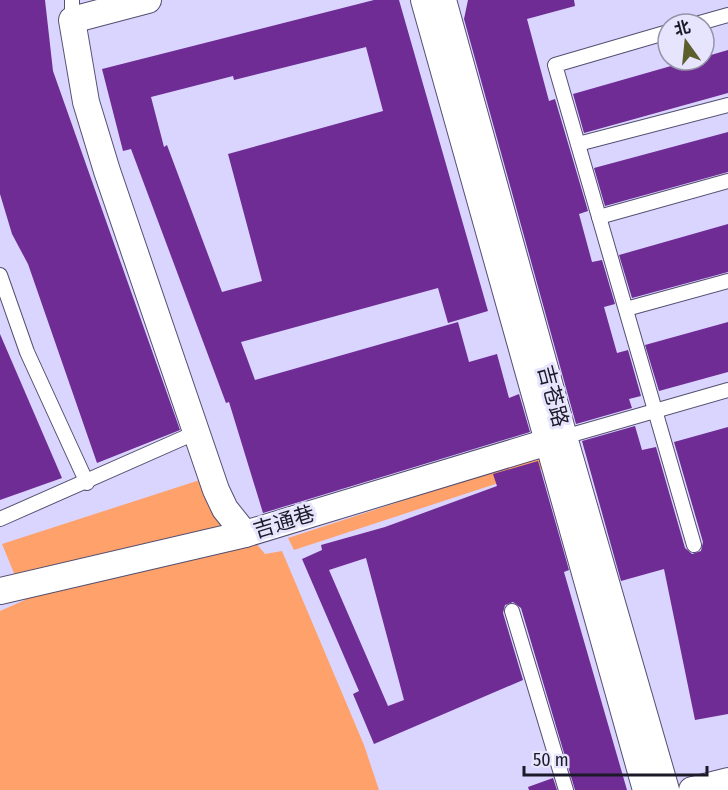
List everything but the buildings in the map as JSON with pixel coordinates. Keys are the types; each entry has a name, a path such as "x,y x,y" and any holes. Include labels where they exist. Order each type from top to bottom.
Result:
{"street":[{"path":"148,0 72,10 86,102 107,171 225,509 245,534"},
{"name":"吉苍路","path":"424,0 555,440 666,790"},
{"name":"吉苍路","path":"443,0 646,790"},
{"name":"吉通巷","path":"0,591 245,534 555,440"},
{"path":"692,790 728,781"}],"lane":[{"path":"656,36 555,65 694,545"},
{"path":"578,144 728,105"},
{"path":"599,217 728,181"},
{"path":"0,275 27,352 87,483"},
{"path":"626,309 728,281"},
{"path":"555,440 728,390"},
{"path":"0,519 87,483 197,432"},
{"path":"512,612 566,790"}],"shaded area":[{"path":"540,456 544,468 294,550 288,538"},
{"path":"203,479 265,554 282,551 364,745 379,790 0,790 0,611 25,600 2,544"}]}
